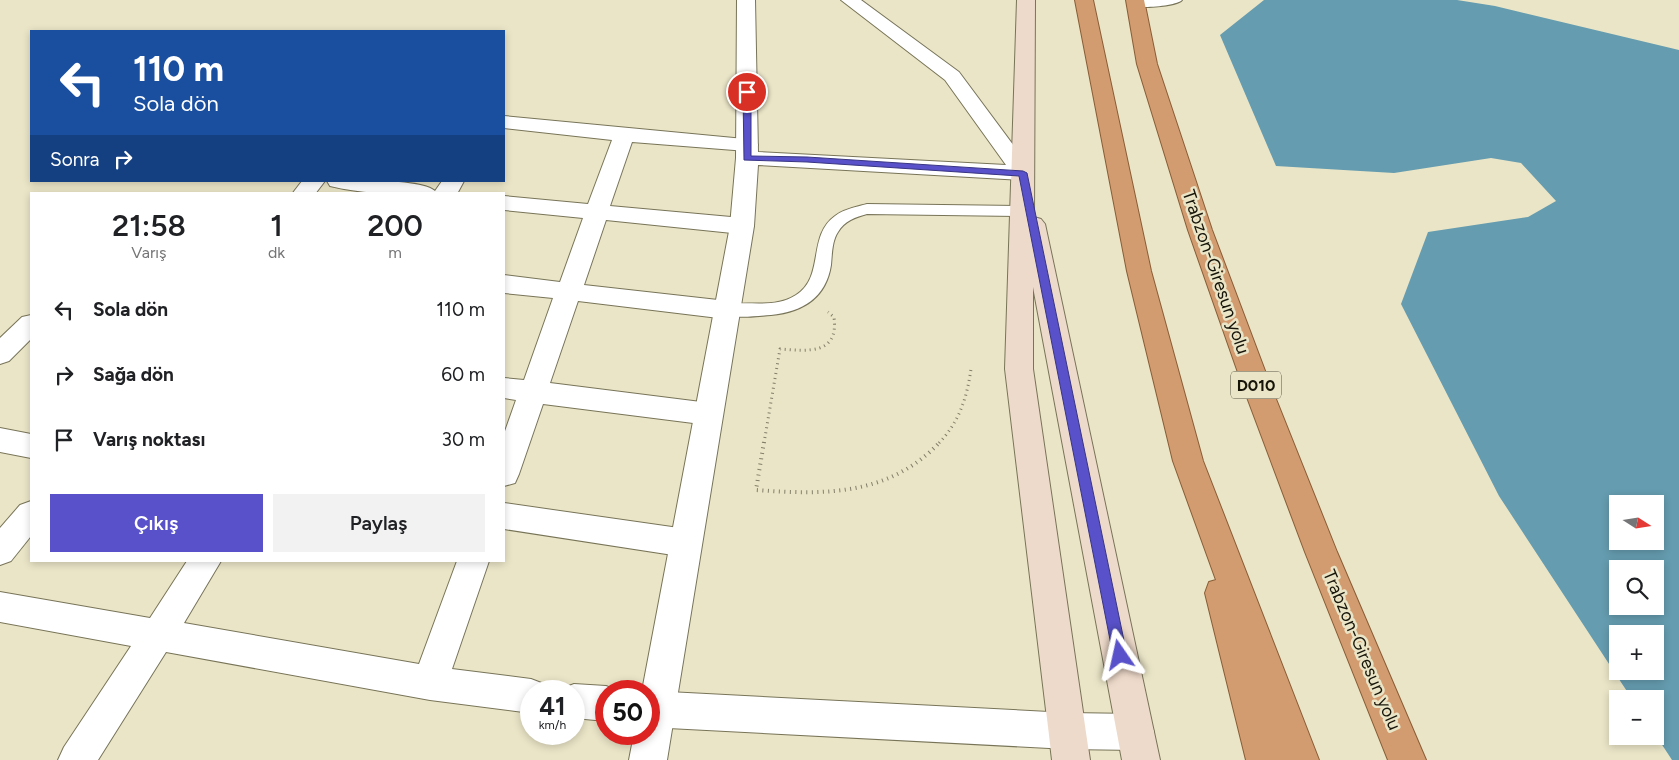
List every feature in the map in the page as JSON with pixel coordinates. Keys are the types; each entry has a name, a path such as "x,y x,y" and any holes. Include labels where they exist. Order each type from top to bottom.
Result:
{"highway":[{"path":"1084,0 1140,271 1265,760"},
{"name":"Trabzon-Giresun yolu","path":"1135,2 1147,64 1203,239 1256,384 1321,552 1407,760"},
{"path":"1188,460 1300,760"}],"main road":[{"path":"1026,0 1019,369 1070,745"},
{"path":"1023,173 1138,746"}],"street":[{"path":"659,680 686,543 742,226 747,152 746,0"},
{"path":"859,2 952,76 1023,173"},
{"path":"505,122 624,135 807,160 1023,173"},
{"path":"505,471 624,135"},
{"path":"305,192 313,182"},
{"path":"345,182 412,192"},
{"path":"505,202 742,226"},
{"path":"505,284 727,310"},
{"path":"0,354 30,325"},
{"path":"505,388 709,414"},
{"path":"0,440 30,446"},
{"path":"0,551 30,515"},
{"path":"505,516 686,543"},
{"path":"77,760 204,562"},
{"path":"430,683 473,562"},
{"path":"0,607 430,683 520,695"},
{"path":"660,711 1070,745 1138,746"},
{"path":"648,760 650,745"}],"lane":[{"path":"1135,2 1176,0"},
{"path":"727,310 781,307 801,301 809,295 820,280 827,238 830,231 836,223 855,212 867,209 1022,211"}],"path":[{"path":"809,295 834,317 836,330 827,344 821,349 813,351 780,350 756,490 821,493 846,491 893,477 929,454 955,425 964,407 970,388 971,369"}],"water":[{"path":"1264,0 1457,0 1495,6 1679,50 1679,760 1672,760 1662,745 1664,745 1664,690 1626,690 1620,680 1664,680 1664,625 1609,625 1609,664 1499,496 1401,304 1428,232 1528,217 1556,201 1521,163 1491,158 1394,173 1276,166 1220,35"}],"route":[{"path":"747,92 747,158 1023,173 1120,655"}]}
